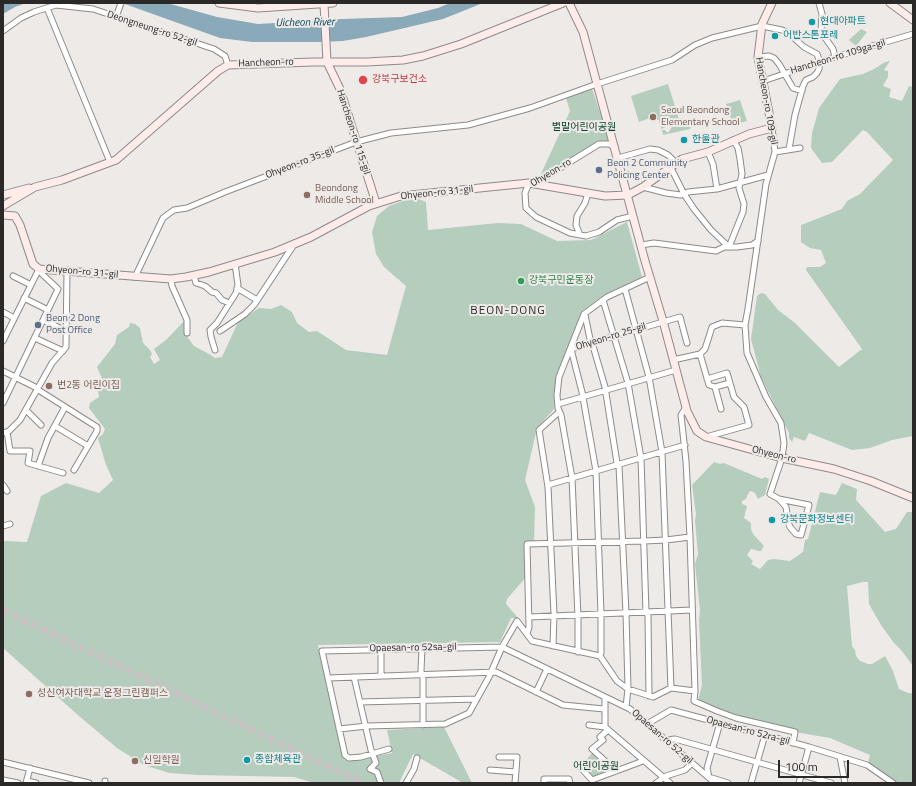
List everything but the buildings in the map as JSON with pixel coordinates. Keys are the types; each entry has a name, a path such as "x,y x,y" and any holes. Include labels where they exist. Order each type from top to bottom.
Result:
{"street":[{"path":"116,17 121,3"},
{"path":"219,3 258,5 332,3"},
{"name":"Hancheon-ro","path":"3,206 36,187 62,180 116,160 218,71 228,65 248,63 391,61 428,55 473,39 563,3"},
{"path":"569,3 583,32 686,407 697,430 706,437 750,425 744,407 734,398 726,373 707,379"},
{"name":"Hancheon-ro 109-gil","path":"772,3 762,26 758,56 772,128 774,152 768,175 745,325 747,353 766,397 781,423 784,443 782,458 770,494 779,499"},
{"path":"819,3 822,14 821,32 833,49 835,57"},
{"path":"890,3 913,20"},
{"path":"324,4 327,62"},
{"name":"Deongneung-ro 52-gil","path":"3,31 20,18 46,8 56,6 93,9 214,49 225,56 228,65"},
{"path":"46,8 110,162"},
{"path":"762,26 787,32 804,47 817,54 820,62"},
{"name":"Ohyeon-ro 35-gil","path":"135,277 163,218 174,210 188,208 225,192 356,142 391,132 468,125 530,108 597,84 672,60 705,41 762,26"},
{"name":"Hancheon-ro 109ga-gil","path":"763,81 835,57 913,34"},
{"path":"758,56 769,56 774,58 793,88 802,91"},
{"name":"Hancheon-ro 115-gil","path":"327,62 340,89 376,203"},
{"name":"Hancheon-ro 109-gil","path":"789,149 795,115 805,81 817,73 820,68 820,62"},
{"path":"628,195 643,187 682,159 708,152 749,134 772,128"},
{"path":"729,247 743,212 744,204 740,194 739,183 742,174 740,159 738,148 733,140"},
{"name":"Ohyeon-ro","path":"615,147 609,144 599,144 544,178 529,184 525,193 526,208 536,217 570,233 586,236 598,232 617,220 633,216"},
{"name":"Hancheon-ro 109-gil","path":"774,152 800,148"},
{"path":"618,158 650,149 668,154 684,194 711,230 729,247"},
{"path":"708,152 713,164 717,188"},
{"path":"643,187 681,195 739,183 768,175"},
{"name":"Ohyeon-ro 31-gil","path":"3,215 15,216 20,225 34,264 39,269 171,279 194,276 275,252 311,237 348,216 376,203 407,195 529,184 605,196 628,195"},
{"path":"3,194 36,187"},
{"path":"580,235 576,225 577,216 585,203 588,194"},
{"path":"641,245 654,243 716,251 724,247 752,245 758,241"},
{"path":"220,331 245,314 258,300 295,243"},
{"path":"215,350 210,337 210,330 217,323 237,288 238,285 235,264"},
{"path":"3,341 39,269"},
{"path":"3,403 58,290 39,269"},
{"path":"63,473 28,464 30,451 10,450 5,432 20,420 52,363 66,347 68,271"},
{"path":"13,276 31,285"},
{"path":"194,276 196,283 205,286 212,292 216,293 222,300 229,303"},
{"path":"650,277 603,300 584,314 572,349 583,397 596,471 601,614 600,656 617,681 628,689 653,697 671,688 695,691 690,537 685,445 681,415 686,407"},
{"path":"171,279 172,286 187,320 187,334"},
{"path":"237,288 258,300"},
{"path":"625,289 650,377 662,452 671,688"},
{"path":"24,298 48,310"},
{"path":"603,300 628,384 642,458 646,612 648,615 649,696"},
{"path":"3,312 14,318"},
{"path":"584,314 606,390 619,466 626,613 628,689 626,707"},
{"path":"663,321 680,317 688,343"},
{"path":"43,320 66,331"},
{"name":"Ohyeon-ro 25-gil","path":"578,652 578,614 572,478 558,404 557,395 560,377 572,349 663,321"},
{"path":"673,360 700,354 705,349 712,327 722,323 745,325"},
{"path":"35,338 63,351"},
{"path":"700,354 709,385 714,387 730,382"},
{"path":"558,404 676,370"},
{"path":"3,378 4,371 38,389 97,427 97,431 74,470"},
{"path":"714,387 721,409"},
{"path":"38,466 48,438 65,407"},
{"path":"26,410 40,425"},
{"path":"553,646 554,616 548,485 539,430 559,412"},
{"path":"55,426 88,446"},
{"name":"Ohyeon-ro","path":"706,437 782,458 834,469 871,481 913,498"},
{"path":"548,485 685,445"},
{"path":"3,485 7,491"},
{"path":"779,499 809,504 801,535 796,534 790,527 786,507 779,499"},
{"path":"3,526 10,524"},
{"path":"527,634 530,626 527,544 644,542 690,537"},
{"path":"529,616 692,610"},
{"path":"339,729 365,726 445,724 469,713 491,672 502,647 517,621 532,641 600,656"},
{"name":"Opaesan-ro 52sa-gil","path":"389,749 361,757 349,758 345,755 322,651 381,648 502,647"},
{"name":"Opaesan-ro 52-gil","path":"502,647 630,709 715,783"},
{"path":"381,648 381,676"},
{"path":"422,648 423,725"},
{"path":"536,692 547,669"},
{"path":"328,678 496,672 563,705 604,709"},
{"path":"354,677 365,726 376,763 370,769 377,772 381,783"},
{"name":"Opaesan-ro 52ra-gil","path":"695,691 694,701 717,711 736,718 795,732 792,743"},
{"path":"605,697 604,709 607,729 600,737 603,740 592,749 616,771"},
{"path":"360,702 477,699"},
{"name":"Opaesan-ro 52ra-gil","path":"647,724 671,710 809,747 867,765 893,783"},
{"name":"Opaesan-ro 52-gil","path":"709,777 707,768 720,723"},
{"path":"589,725 607,729 670,783"},
{"path":"751,783 765,736"},
{"path":"666,740 674,739 832,783"},
{"path":"799,783 809,747"},
{"path":"499,757 517,757 515,783"},
{"path":"840,757 845,783"},
{"path":"406,783 414,769 417,758"},
{"path":"581,768 592,780 643,761"},
{"path":"3,762 89,783"},
{"path":"656,783 685,770 692,763"},
{"path":"30,768 26,782 36,783"},
{"path":"490,770 516,772"},
{"path":"709,777 728,783"},
{"path":"544,783 544,779 568,779 570,783"},
{"path":"3,780 18,783"}],"green space":[{"path":"861,29 867,32 856,46 849,40"},
{"path":"890,61 884,70 888,71 888,77 883,86 891,89 889,97 902,101 909,86 913,87 913,436 892,440 870,448 852,450 809,433 805,441 794,437 792,442 761,377 751,339 757,296 761,293 765,294 778,310 795,323 839,367 862,349 806,270 807,267 820,267 826,263 821,250 810,248 801,242 801,225 842,209 847,201 860,194 893,160 867,132 863,130 832,162 822,163 811,148 812,133 819,108 840,79 863,74 885,62"},
{"path":"668,84 679,119 683,118 684,120 677,122 675,125 666,125 666,127 661,129 659,120 650,118 639,122 631,96"},
{"name":"별말어린이공원","path":"591,86 610,142 594,145 540,176 570,111 565,95"},
{"path":"740,100 747,121 733,125 726,104"},
{"path":"689,120 692,124 690,129 663,135 662,130 665,130 668,133 672,127 680,127 686,124"},
{"path":"414,197 426,202 428,230 498,223 521,224 557,241 591,240 627,222 642,277 607,293 583,310 573,341 556,377 554,409 537,428 525,480 535,507 534,542 524,542 526,577 507,599 506,604 518,618 511,618 500,642 318,645 344,759 349,761 392,753 387,730 444,727 472,783 463,783 413,754 399,783 314,783 294,777 169,773 144,765 117,748 3,648 3,541 27,542 41,496 66,483 99,493 113,480 106,465 98,438 103,434 105,429 89,408 90,403 99,397 98,389 103,381 97,367 115,344 117,335 129,327 130,323 135,324 140,328 143,343 150,350 152,354 150,357 154,364 160,360 154,349 166,340 184,321 188,338 194,346 215,358 222,357 238,322 259,308 271,309 281,305 292,312 297,323 309,332 317,331 346,350 387,355 406,286 384,267 376,254 372,232 377,216 389,206"},
{"path":"714,462 720,464 724,463 762,479 765,477 769,479 765,495 758,499 755,493 751,491 746,499 742,501 742,504 747,506 744,518 751,523 753,534 764,546 761,551 751,549 747,555 753,561 751,564 760,569 768,560 774,559 790,561 803,552 805,540 808,539 820,492 836,495 842,483 857,489 856,500 885,532 896,529 907,512 913,512 913,666 881,625 869,604 868,582 847,586 852,646 855,650 856,656 860,661 872,664 885,656 893,671 899,689 908,693 913,693 913,783 892,783 868,763 870,755 830,738 795,732 748,721 698,701 702,685 699,620 700,610 695,564 698,554 695,521 696,514 692,485"},
{"name":"어린이공원","path":"594,751 616,771 593,780 583,770 587,759"}],"water":[{"path":"3,3 26,3 3,14"},
{"name":"Uicheon River","path":"122,3 167,3 217,17 258,24 402,17 438,8 450,3 483,3 443,19 343,41 252,42 220,38"}],"tunnel":[{"path":"3,610 363,783"}],"place":[{"name":"현대아파트","path":"812,22"},
{"name":"어반스톤포레","path":"775,36"},
{"name":"강북구보건소","path":"363,80"},
{"name":"Seoul Beondong Elementary School","path":"653,117"},
{"name":"한울관","path":"684,140"},
{"name":"Beon 2 Community Policing Center","path":"599,170"},
{"name":"Beondong Middle School","path":"307,195"},
{"name":"강북구민운동장","path":"521,281"},
{"name":"Beon 2 Dong Post Office","path":"38,325"},
{"name":"번2동 어린이집","path":"49,386"},
{"name":"강북문화정보센터","path":"772,520"},
{"name":"성신여자대학교 운정그린캠퍼스","path":"29,694"},
{"name":"종합체육관","path":"247,760"},
{"name":"신일학원","path":"135,761"}],"district":[{"name":"BEON-DONG","path":"508,311"}]}
